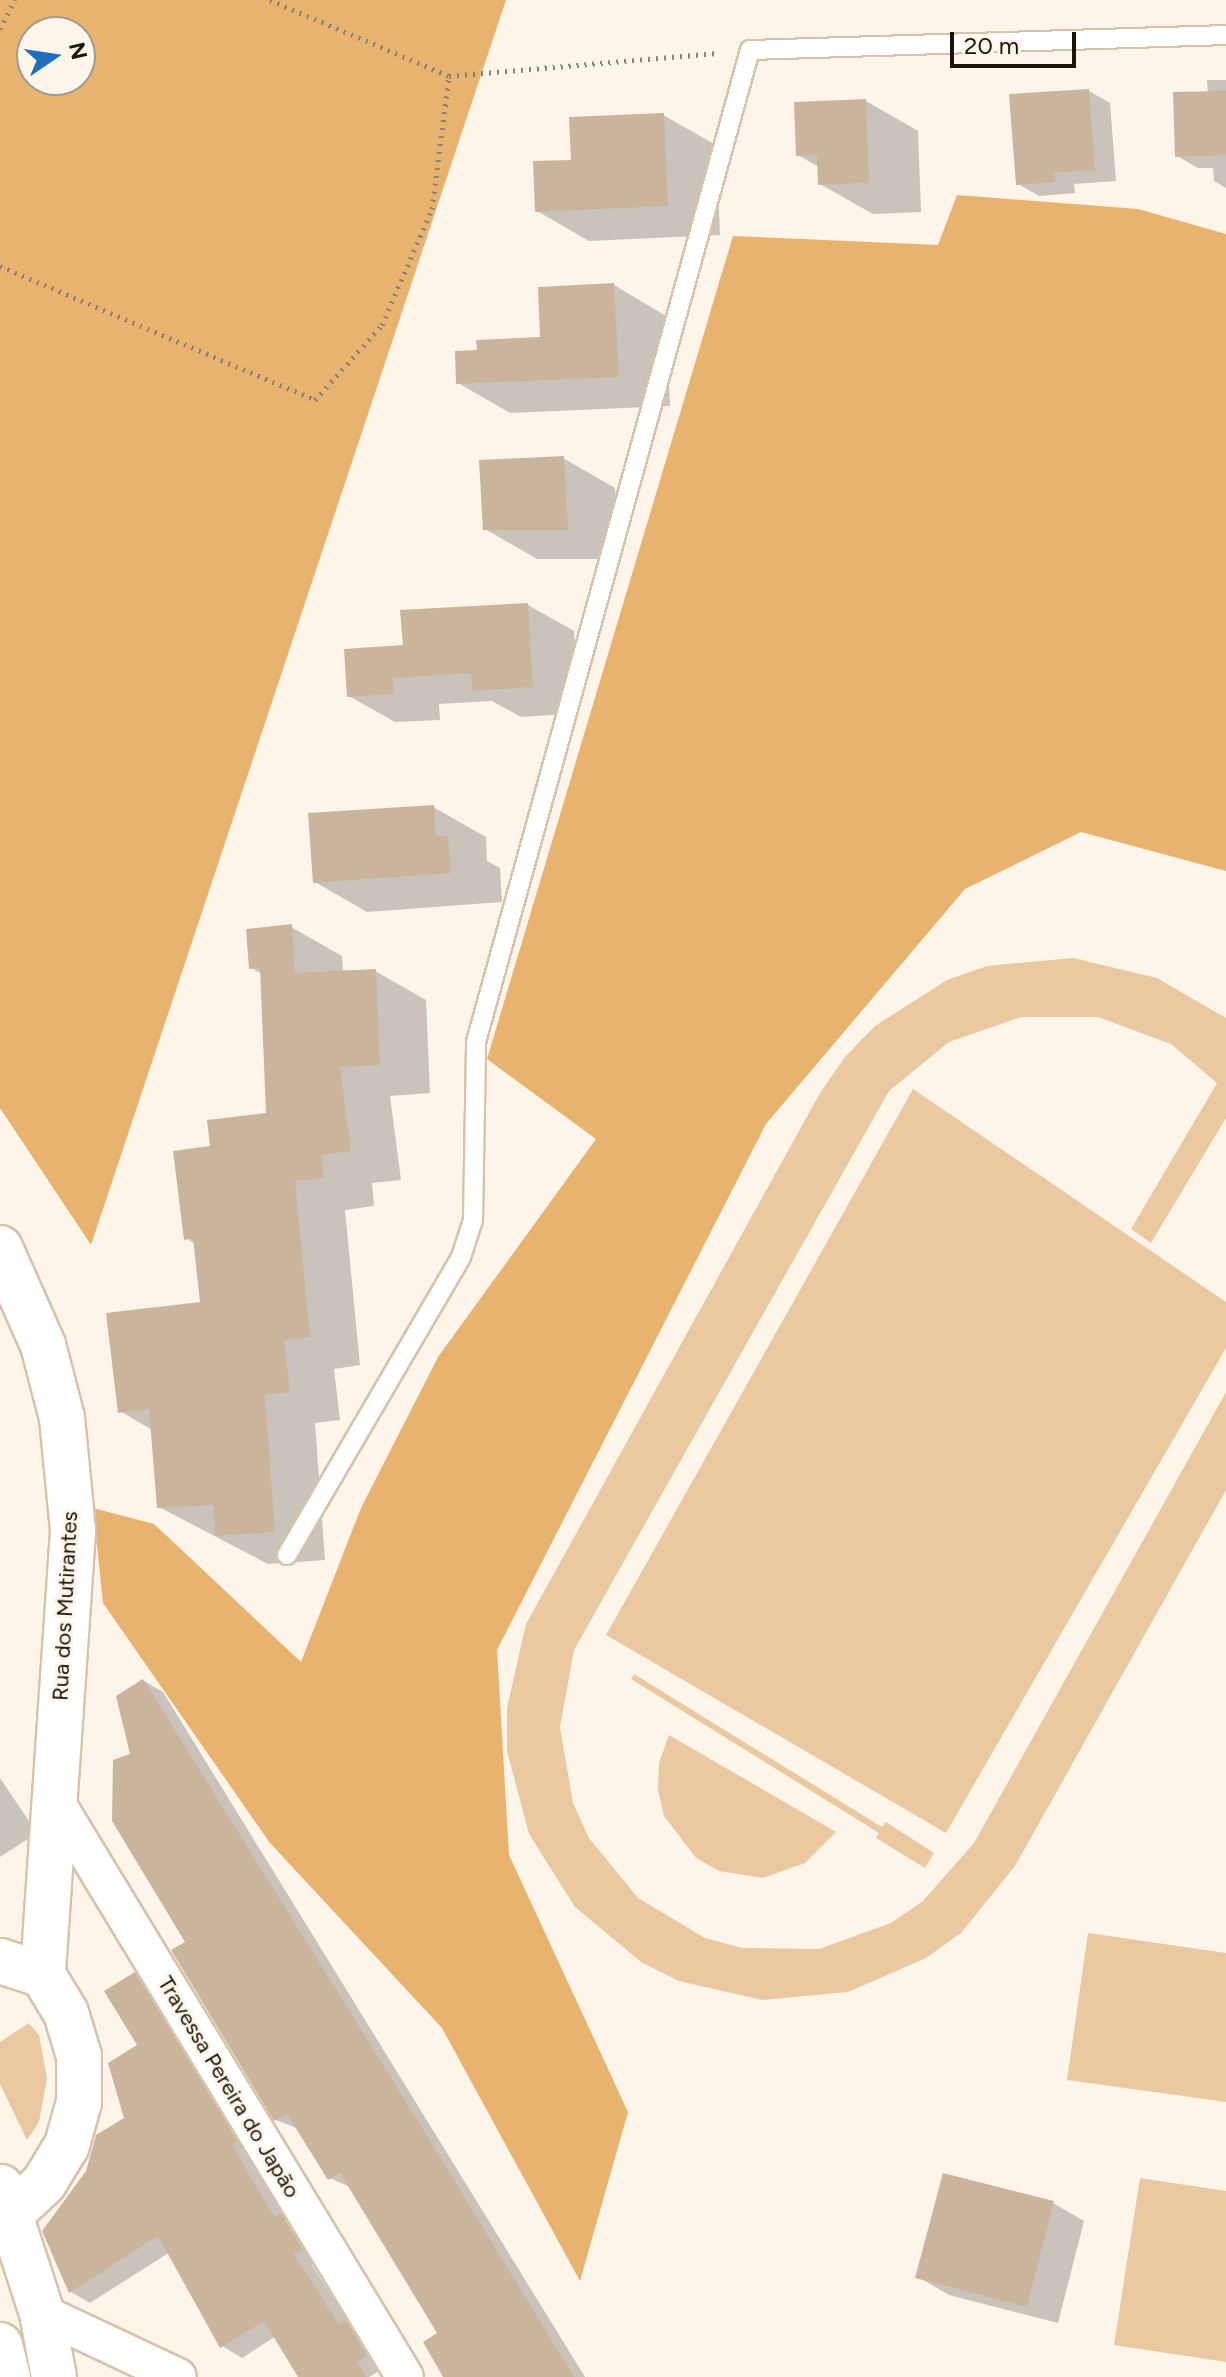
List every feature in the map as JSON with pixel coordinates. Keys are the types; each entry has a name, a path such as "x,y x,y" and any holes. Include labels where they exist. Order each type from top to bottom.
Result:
{"street":[{"name":"Rua dos Mutirantes","path":"0,1248 47,1359 62,1418 73,1531 43,1975"},
{"name":"Travessa Pereira do Japão","path":"53,1797 405,2377"},
{"path":"0,1961 43,1975 66,2013 79,2056 79,2102 67,2145 44,2183 6,2199 42,2313 54,2377"},
{"path":"42,2313 178,2377"},
{"path":"0,2345 8,2377"}],"lane":[{"path":"287,1555 461,1257 473,1220 476,1042 750,50 1226,35"}],"path":[{"path":"0,29 15,0"},
{"path":"270,0 449,76 750,50"},
{"path":"0,266 315,400 382,325 432,209 449,76"}],"shaded area":[{"path":"0,0 506,0 91,1245 0,1108"},
{"path":"957,195 1138,209 1226,234 1226,871 1081,832 965,889 766,1124 497,1650 509,1855 628,2112 580,2281 442,2028 270,1843 103,1603 93,1508 154,1524 301,1662 361,1508 438,1357 596,1139 487,1059 733,236 938,245"},
{"path":"1073,958 1157,978 1226,1018 1226,1118 1151,1243 1131,1229 1217,1083 1171,1044 1098,1017 1021,1017 949,1042 889,1091 574,1650 560,1727 573,1803 589,1838 638,1898 705,1938 742,1948 819,1949 891,1923 923,1901 974,1843 1226,1392 1226,1490 1015,1866 961,1933 926,1958 848,1992 762,2000 679,1981 641,1962 575,1907 529,1834 507,1751 507,1708 526,1624 820,1093 845,1057 875,1026 947,980 987,966"},
{"path":"913,1089 1226,1302 1226,1348 946,1833 606,1635"},
{"path":"634,1674 882,1827 886,1822 934,1853 925,1868 876,1838 879,1833 631,1679"},
{"path":"669,1735 836,1832 805,1863 763,1878 719,1871 696,1858 664,1816 658,1790 659,1763"},
{"path":"1088,1933 1226,1953 1226,2102 1067,2080"},
{"path":"29,2023 39,2035 47,2078 39,2122 27,2140 0,2084 0,2042"},
{"path":"1140,2178 1226,2191 1226,2362 1114,2345"}],"building":[{"path":"1089,89 1095,170 1054,173 1055,182 1016,185 1009,94"},
{"path":"1226,91 1226,155 1175,157 1173,92"},
{"path":"866,99 869,183 818,185 817,155 796,156 794,102"},
{"path":"664,113 668,206 535,212 533,161 571,160 569,117"},
{"path":"614,283 619,377 456,384 455,351 477,350 476,340 540,337 538,287"},
{"path":"564,456 568,530 483,530 479,460"},
{"path":"528,603 533,687 472,691 471,673 393,678 394,694 347,697 344,649 403,645 400,610"},
{"path":"434,805 436,837 448,836 451,873 313,883 308,813"},
{"path":"292,924 295,973 376,969 380,1065 340,1067 351,1151 322,1155 324,1178 295,1181 310,1337 284,1340 290,1392 265,1395 275,1532 215,1536 213,1505 157,1508 149,1409 118,1413 106,1313 200,1302 193,1238 184,1240 173,1151 210,1146 207,1120 266,1113 260,968 249,969 246,929"},
{"path":"143,1679 574,2377 443,2377 423,2342 437,2333 340,2173 328,2180 287,2114 274,2121 171,1950 185,1942 112,1821 113,1760 130,1754 116,1696"},
{"path":"135,1972 238,2142 232,2145 274,2217 281,2213 302,2249 294,2254 339,2325 346,2320 367,2356 357,2362 366,2377 298,2377 264,2321 220,2348 158,2236 69,2293 42,2231 86,2171 96,2135 124,2118 108,2063 137,2045 104,1991"},
{"path":"943,2173 1054,2201 1027,2307 915,2278"}]}
